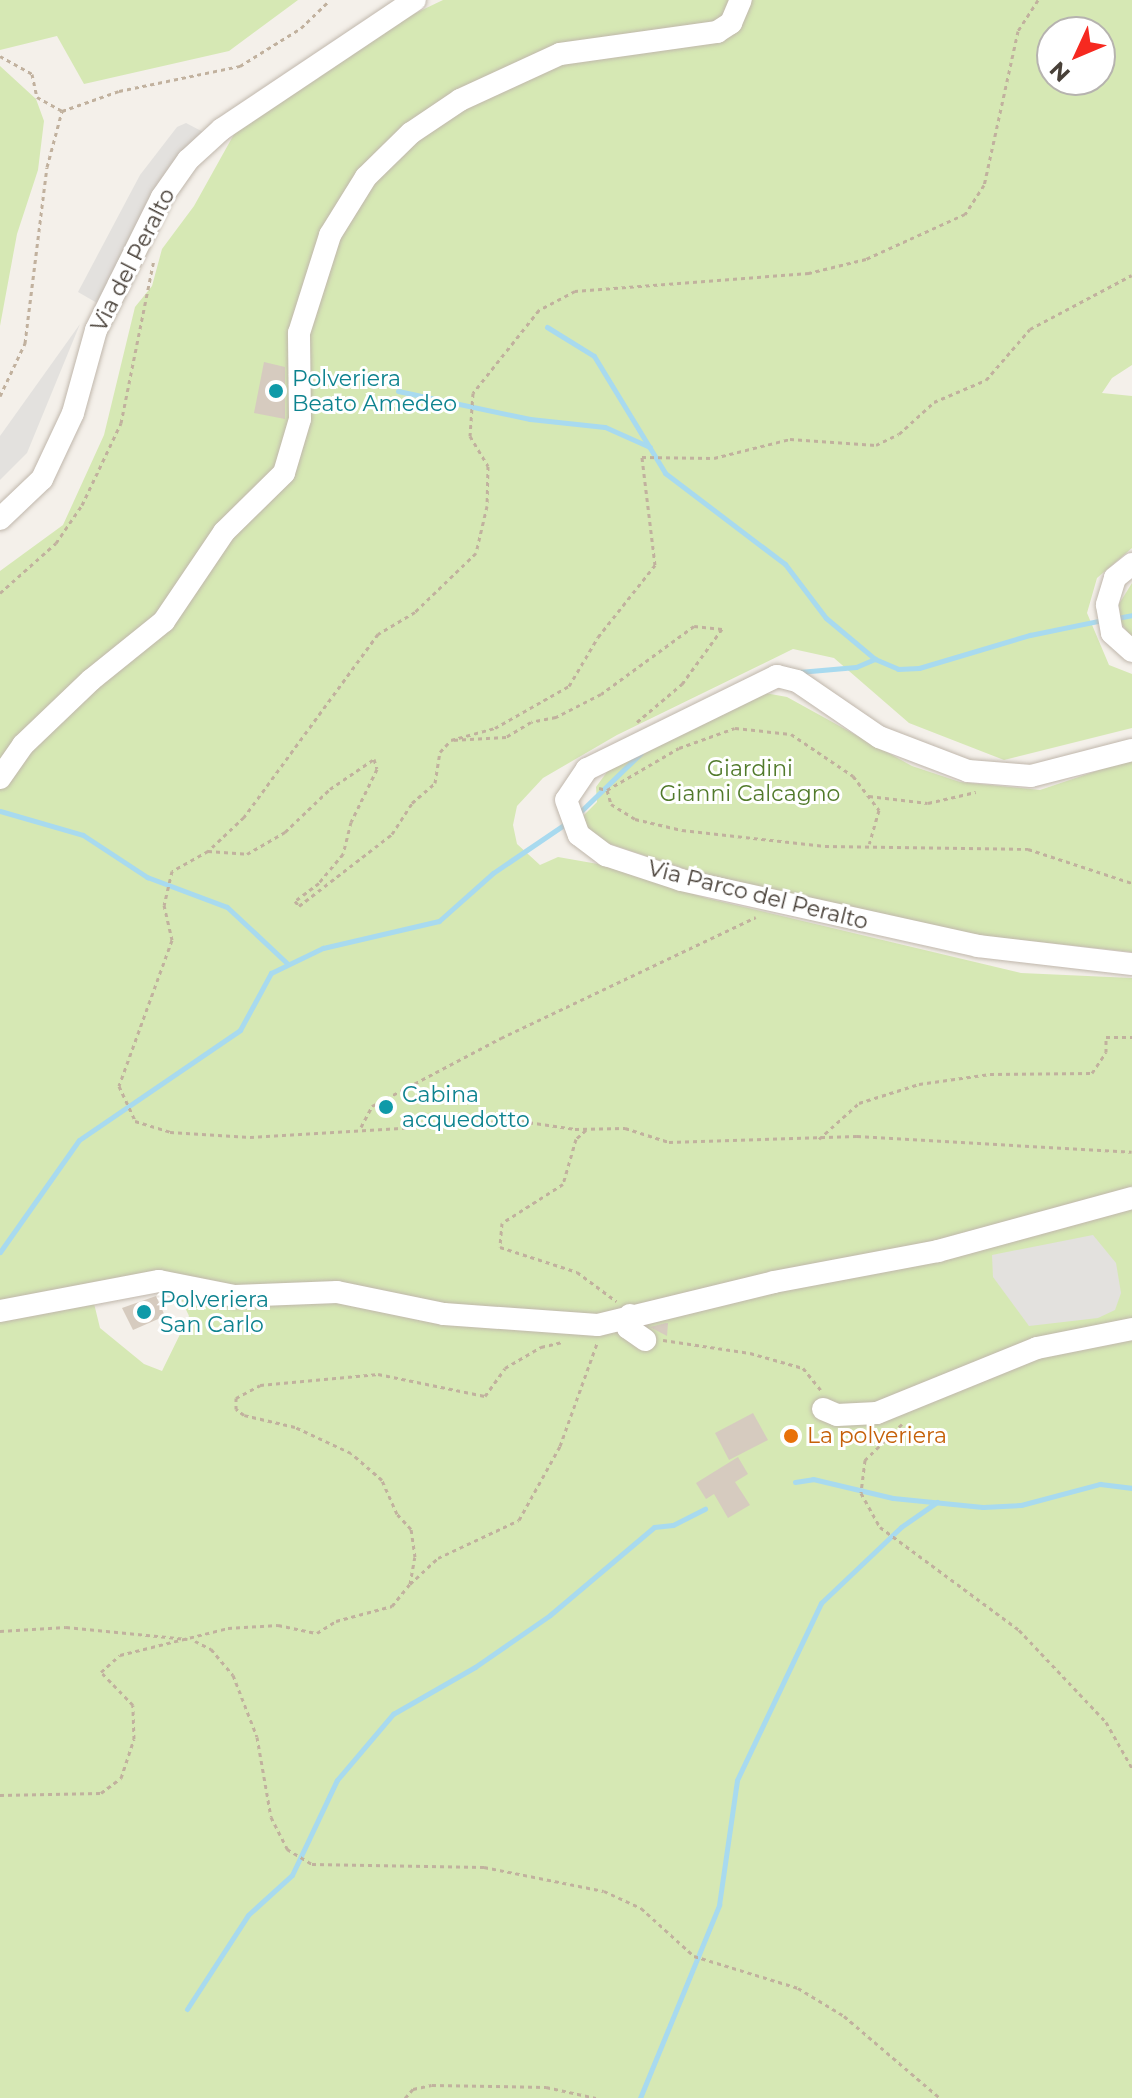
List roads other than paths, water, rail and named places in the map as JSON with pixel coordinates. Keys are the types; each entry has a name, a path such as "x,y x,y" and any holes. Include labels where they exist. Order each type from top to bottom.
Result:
{"street":[{"name":"Via del Peralto","path":"0,519 42,479 73,413 96,330 162,197 188,160 222,129 415,0"},
{"path":"0,778 23,745 80,690 164,621 224,532 284,473 300,419 299,333 330,235 366,177 411,133 460,100 560,54 717,32 731,23 741,0"},
{"path":"1128,566 1110,592 1108,619 1118,644 1130,651"},
{"name":"Via Parco del Peralto","path":"1132,750 1031,776 968,771 879,737 797,681 777,676 587,769 566,800 579,835 597,848 681,880 978,946 1132,964"},
{"path":"0,1311 159,1281 235,1296 337,1292 514,1322 552,1319 598,1325 630,1315 938,1251 1132,1198"},
{"path":"630,1315 628,1328 645,1340"},
{"path":"823,1409 837,1415 877,1413 919,1400 1037,1348 1098,1326 1132,1329"}],"waterway":[{"path":"547,327 594,356 665,473 785,564 826,618 875,659 898,669 919,668 1030,635 1103,620"},
{"path":"398,391 530,419 605,427 650,447"},
{"path":"1117,618 1132,615"},
{"path":"799,672 856,667 875,659"},
{"path":"579,813 641,753"},
{"path":"0,811 83,835 147,877 227,907 288,964"},
{"path":"0,1252 79,1140 240,1030 271,973 323,948 439,921 493,873 568,822"},
{"path":"795,1482 813,1479 893,1498 983,1507 1021,1505 1100,1484 1132,1488"},
{"path":"640,2098 719,1905 737,1780 821,1603 901,1527 937,1502"},
{"path":"187,2009 248,1915 292,1875 337,1780 393,1714 475,1667 550,1615 654,1527 673,1525 705,1509"}],"place":[{"name":"Polveriera Beato Amedeo","path":"276,391"},
{"name":"Cabina acquedotto","path":"386,1107"},
{"name":"Polveriera San Carlo","path":"144,1312"},
{"name":"La polveriera","path":"791,1436"}],"park label":[{"name":"Giardini Gianni Calcagno","path":"750,780"}]}
